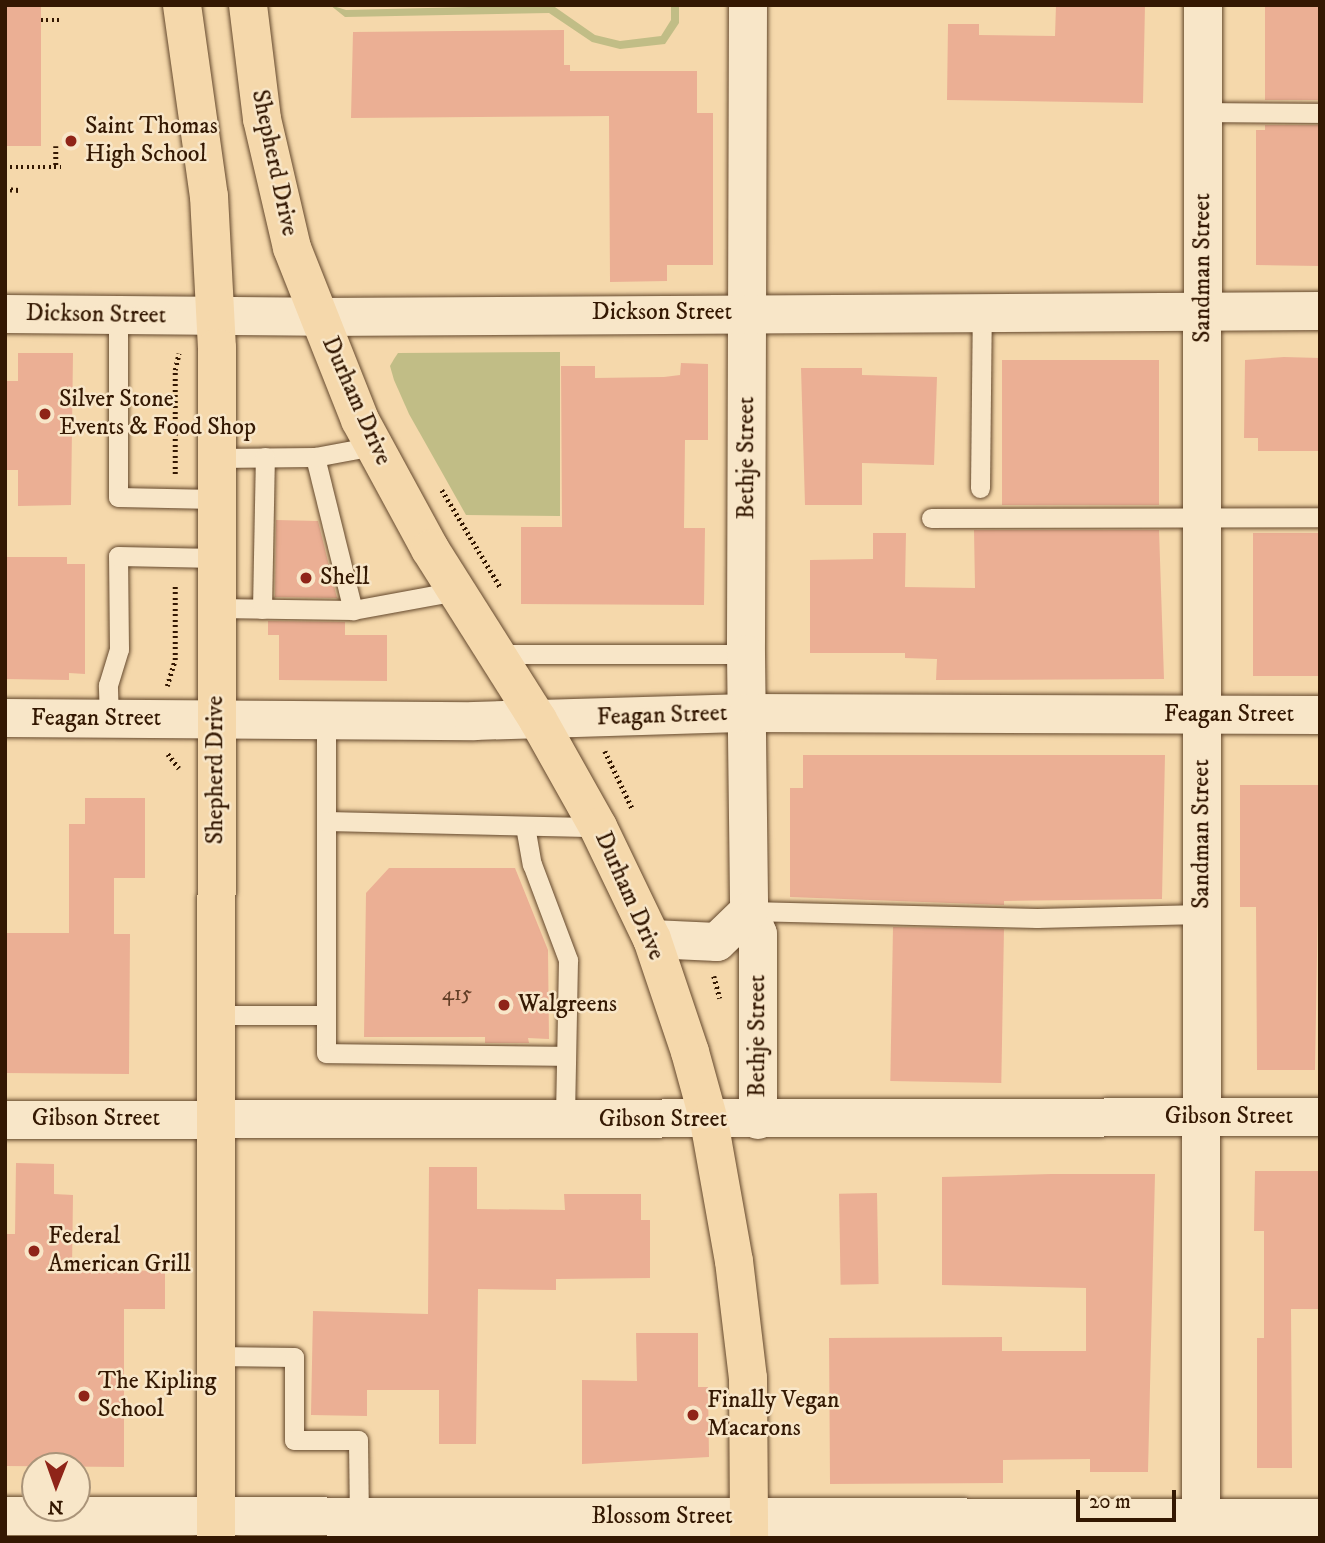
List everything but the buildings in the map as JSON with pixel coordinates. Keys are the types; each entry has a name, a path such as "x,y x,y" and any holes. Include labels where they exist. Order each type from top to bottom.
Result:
{"main road":[{"name":"Shepherd Drive","path":"182,5 209,196 216,316 216,1528"},
{"name":"Shepherd Drive","path":"248,5 262,119 283,215 319,317"},
{"name":"Durham Drive","path":"319,317 374,446 457,592 538,720 598,827 652,939 709,1121 734,1261 748,1378 749,1527"}],"street":[{"name":"Bethje Street","path":"748,5 746,654 749,911 758,934 758,1120"},
{"name":"Sandman Street","path":"1201,1528 1203,5"},
{"name":"Dickson Street","path":"5,314 319,317 982,310 1320,311"},
{"name":"Feagan Street","path":"5,718 538,720 747,713 1320,715"},
{"path":"652,939 717,942 749,911"},
{"name":"Gibson Street","path":"5,1120 709,1121 1320,1117"},
{"name":"Blossom Street","path":"5,1516 216,1528 359,1517 749,1527 1201,1528 1320,1518"}],"lane":[{"path":"1203,112 1320,113"},
{"path":"980,488 982,310"},
{"path":"118,315 118,497 216,499"},
{"path":"217,458 315,457 374,446"},
{"path":"262,609 265,457"},
{"path":"315,457 354,610"},
{"path":"931,518 1320,517"},
{"path":"109,718 108,685 120,649 118,556 217,558"},
{"path":"217,608 354,610 457,592"},
{"path":"496,654 746,654"},
{"path":"326,720 326,1053 566,1056"},
{"path":"326,821 598,827"},
{"path":"525,826 532,864 568,960 565,1119"},
{"path":"749,911 1037,918 1202,914"},
{"path":"216,1015 326,1015"},
{"path":"215,1356 294,1357 294,1440 358,1440 359,1517"}],"path":[{"path":"41,20 61,20"},
{"path":"5,167 59,167 56,146"},
{"path":"5,189 19,190"},
{"path":"435,478 505,595"}],"shaded area":[{"path":"330,5 346,10 552,5 595,35 620,41 661,36 671,20 671,5 679,5 679,23 665,44 620,49 592,42 549,13 345,17"},
{"path":"560,352 560,516 466,515 409,414 390,366 394,359 398,353"}],"place":[{"name":"Saint Thomas High School","path":"71,141"},
{"name":"Silver Stone Events & Food Shop","path":"45,414"},
{"name":"Shell","path":"306,578"},
{"name":"Walgreens","path":"504,1005"},
{"name":"Federal American Grill","path":"34,1251"},
{"name":"The Kipling School","path":"84,1396"},
{"name":"Finally Vegan Macarons","path":"693,1415"}]}
